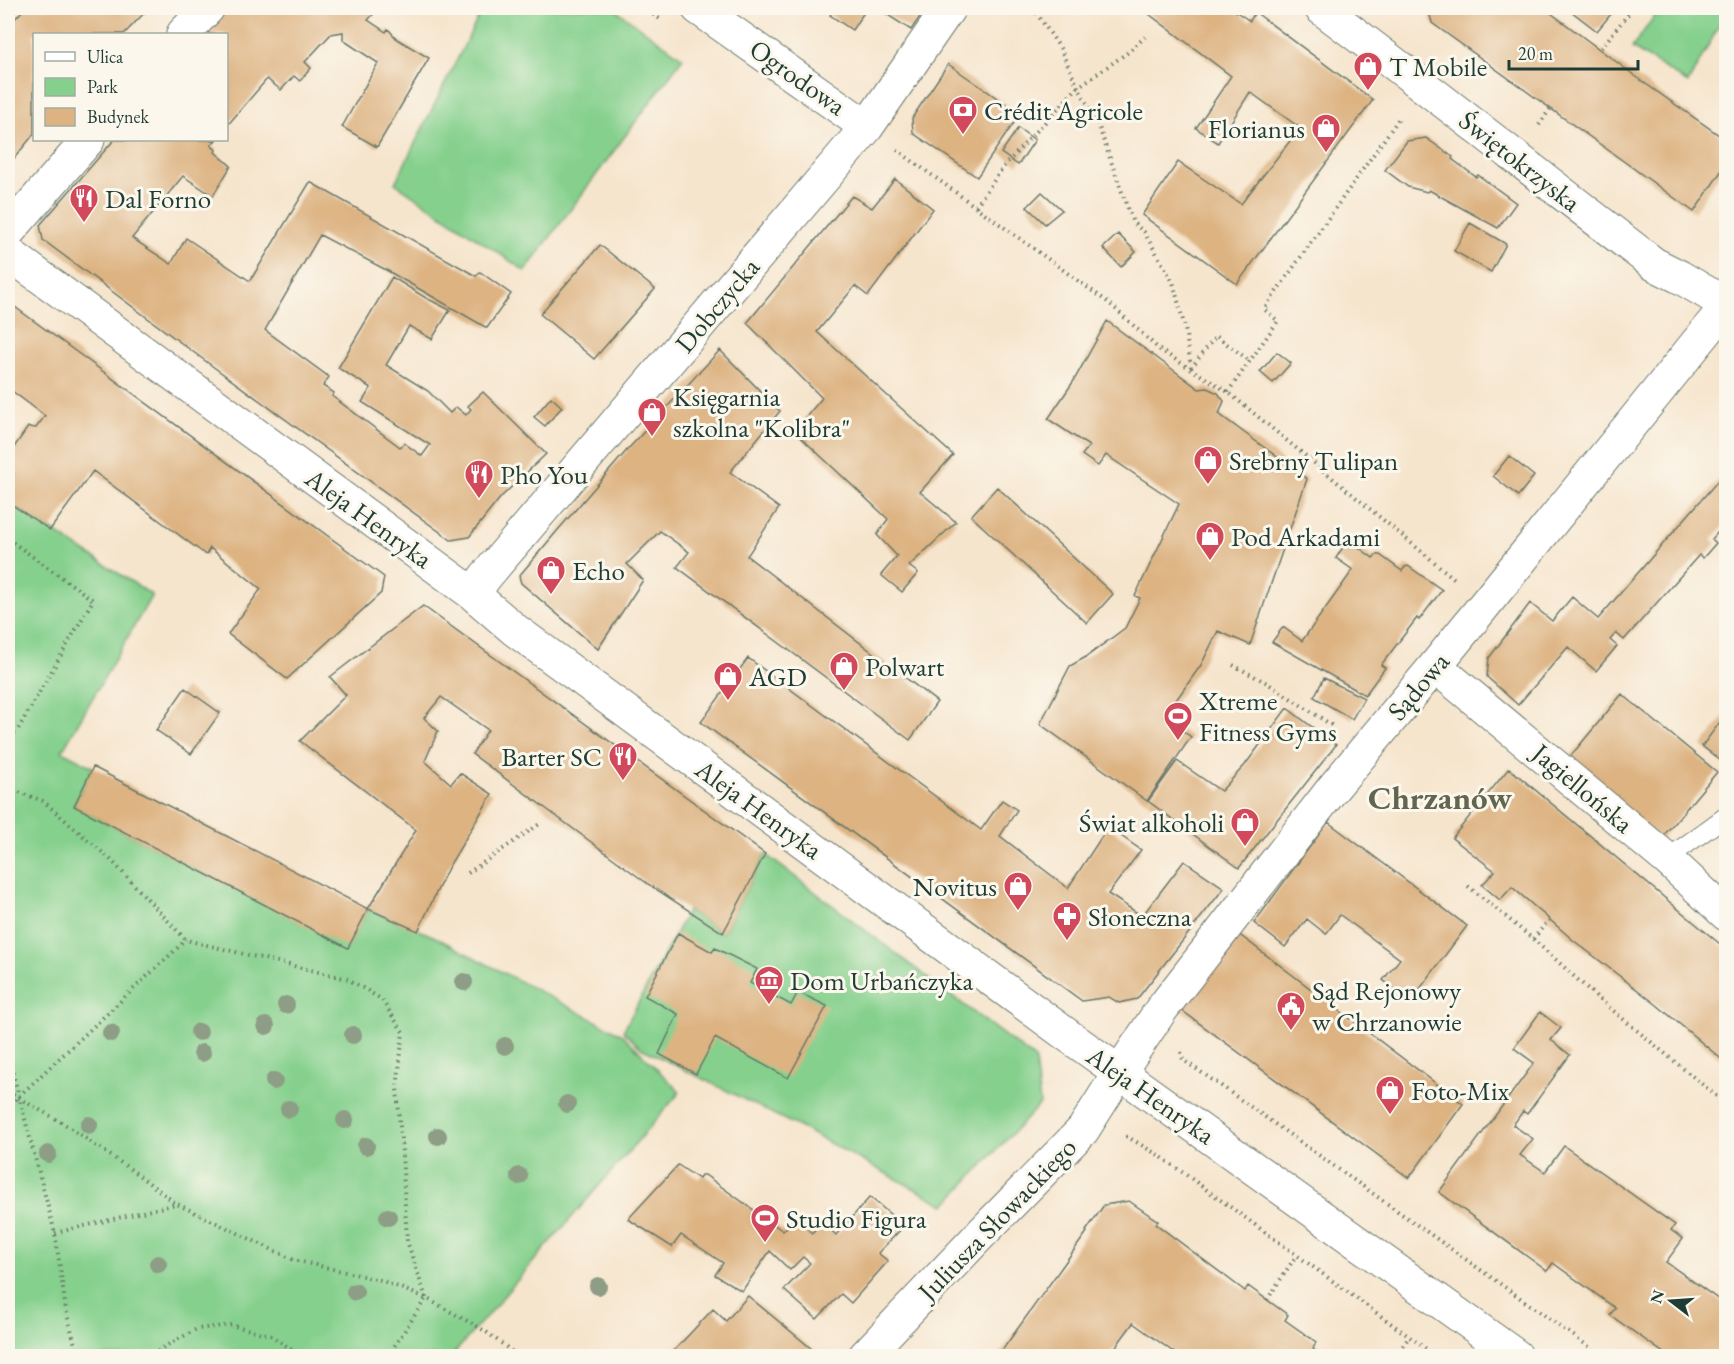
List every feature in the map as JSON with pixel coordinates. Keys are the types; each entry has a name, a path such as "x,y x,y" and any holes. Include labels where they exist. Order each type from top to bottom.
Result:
{"street":[{"path":"184,33 208,8"},
{"name":"Ogrodowa","path":"698,8 867,127"},
{"name":"Dobczycka","path":"473,594 867,127 949,8"},
{"name":"Świętokrzyska","path":"1321,8 1357,18 1654,264 1726,305"},
{"path":"8,232 87,141"},
{"name":"Aleja Henryka","path":"8,253 473,594 515,630 1119,1072 1516,1356"},
{"name":"Sądowa","path":"1119,1072 1168,1001 1367,746 1435,666 1726,305"},
{"name":"Jagiellońska","path":"1435,666 1668,860 1726,914"},
{"name":"Juliusza Słowackiego","path":"865,1356 1083,1130 1119,1072"}],"lane":[{"path":"1668,860 1726,816"}],"path":[{"path":"8,9 12,11 15,8"},
{"path":"1033,8 1060,48 1078,87 1096,118 1133,223 1144,232 1173,282 1185,328 1191,368"},
{"path":"1601,48 1633,8"},
{"path":"976,206 1005,165 1078,87 1127,53 1145,37"},
{"path":"1228,392 1278,321 1264,309 1405,109"},
{"path":"1539,125 1550,109"},
{"path":"867,127 1109,303 1160,350 1228,392 1464,586"},
{"path":"1191,368 1216,336 1250,361"},
{"path":"8,539 93,600 17,731 8,737"},
{"path":"1233,665 1267,683 1367,746"},
{"path":"8,788 44,801 110,859 186,940 348,979 381,999 403,1032 397,1089 406,1241 426,1298"},
{"path":"468,873 541,823"},
{"path":"1468,886 1726,1104"},
{"path":"1533,939 1549,920"},
{"path":"8,1110 18,1097 186,940"},
{"path":"1181,1050 1183,1060 1602,1356"},
{"path":"8,1055 55,1233 66,1310 78,1356"},
{"path":"8,1092 63,1123 177,1204 294,1260 380,1280 426,1298 485,1330 518,1356"},
{"path":"1118,1131 1160,1156 1436,1356"},
{"path":"55,1233 177,1204"},
{"path":"1267,1300 1296,1256"},
{"path":"388,1356 426,1298"},
{"path":"154,1356 160,1349 197,1329 231,1325 270,1335 301,1356"},
{"path":"1396,1356 1409,1337"}],"green space":[{"path":"483,8 613,8 683,58 525,271 395,183"},
{"path":"1660,8 1726,8 1726,13 1688,83 1632,48"},
{"path":"8,502 152,595 62,751 93,767 74,806 348,947 368,909 433,936 623,1035 680,1092 452,1356 8,1356"},
{"path":"765,854 1035,1059 1040,1104 945,1205 807,1131 641,1048 623,1031 688,910 723,933"}],"building":[{"path":"25,8 149,8 125,33 33,33 33,135 12,161 8,157 8,20 11,23"},
{"path":"230,8 379,8 368,20 386,32 388,29 397,39 429,58 377,147 342,127 378,63 343,40 343,32 331,34 305,62 311,68 300,81 294,76 281,90 267,79 228,125 228,33 207,32"},
{"path":"835,8 867,8 852,30 830,15"},
{"path":"885,8 926,8 911,30 883,12"},
{"path":"1141,8 1238,8 1235,11 1250,21 1255,12 1373,100 1237,284 1142,215 1178,162 1241,204 1300,128 1250,92 1218,143 1196,128 1231,76"},
{"path":"1428,8 1544,8 1726,140 1726,164 1694,212 1432,23"},
{"path":"1567,8 1616,8 1597,31"},
{"path":"948,64 1020,114 977,177 913,133 912,118"},
{"path":"1018,128 1035,140 1018,165 1001,153"},
{"path":"1426,138 1476,177 1478,175 1516,203 1498,228 1429,190 1427,192 1408,187 1385,170 1407,141"},
{"path":"113,141 215,141 211,145 216,150 215,152 231,166 213,196 183,176 132,238 171,264 186,238 250,281 310,182 476,276 480,272 511,294 487,328 320,235 265,330 329,377 323,386 334,393 332,396 400,447 404,443 422,456 430,445 362,402 371,388 338,368 392,277 450,310 432,339 409,326 386,365 428,391 450,413 456,407 466,415 471,409 468,406 483,392 546,454 501,497 469,537 451,540 43,240 40,225"},
{"path":"895,179 933,209 868,296 855,286 817,332 953,455 920,492 956,522 909,566 918,573 902,592 881,575 897,556 877,535 888,519 794,431 822,398 747,323 852,196 872,208"},
{"path":"1042,192 1062,210 1045,224 1027,207"},
{"path":"1470,223 1506,244 1491,272 1454,251"},
{"path":"1118,234 1136,252 1121,267 1103,248"},
{"path":"600,245 655,289 594,359 540,314"},
{"path":"8,302 384,577 381,593 287,679 228,634 261,589 210,548 206,555 93,471 50,530 8,502 8,456 28,427 36,428 45,416 12,391 8,396"},
{"path":"1107,321 1199,389 1207,388 1218,393 1224,401 1219,414 1307,479 1250,645 1218,631 1201,665 1164,717 1191,737 1147,801 1040,724 1070,666 1125,628 1140,598 1135,596 1179,504 1106,455 1098,466 1082,455 1089,446 1048,419 1073,382"},
{"path":"720,350 780,411 730,472 779,508 747,556 937,702 910,740 677,567 689,552 660,531 627,564 643,580 598,649 521,583 519,576 558,530 628,449"},
{"path":"1277,352 1291,363 1273,383 1260,372"},
{"path":"551,397 562,407 545,426 534,417"},
{"path":"1509,456 1534,476 1518,496 1493,476"},
{"path":"1722,476 1726,480 1726,523 1712,539 1716,543 1703,558 1699,555 1624,640 1616,633 1610,640 1617,646 1596,671 1568,647 1518,705 1487,677 1489,658 1530,603 1552,621 1572,597 1598,619"},
{"path":"997,487 1113,594 1087,623 971,516"},
{"path":"1353,543 1373,558 1380,555 1402,571 1408,566 1442,590 1381,665 1385,668 1365,695 1272,642 1283,627 1302,641 1353,570 1336,558 1345,544 1349,548"},
{"path":"423,606 765,854 723,933 648,884 472,754 488,730 441,697 424,718 438,731 425,761 451,784 460,773 492,794 448,868 418,931 368,909 416,830 300,741 346,695 330,677"},
{"path":"748,658 981,830 1002,800 1017,810 1000,836 1068,888 1108,827 1141,850 1108,894 1142,916 1184,861 1224,888 1137,999 1119,1003 1109,997 1082,1001 701,722"},
{"path":"1324,678 1364,698 1352,719 1314,697"},
{"path":"185,688 220,713 191,754 156,730"},
{"path":"1622,694 1717,772 1659,841 1569,758"},
{"path":"1287,708 1336,745 1239,868 1148,801 1177,761 1221,791 1245,765"},
{"path":"1726,714 1726,765 1702,746"},
{"path":"93,767 368,909 348,948 74,806"},
{"path":"1509,768 1726,949 1726,1063 1657,1005 1573,940 1512,887 1500,900 1482,885 1495,871 1452,838"},
{"path":"1328,822 1467,926 1411,1001 1383,980 1400,959 1340,915 1326,934 1307,919 1285,947 1254,923"},
{"path":"678,933 712,952 715,948 757,969 750,983 791,1005 798,992 827,1006 788,1078 715,1038 696,1074 659,1054 678,1014 645,996"},
{"path":"1237,933 1463,1104 1409,1178 1180,1009"},
{"path":"1540,1012 1561,1028 1551,1040 1570,1055 1527,1114 1523,1111 1513,1125 1533,1139 1520,1155 1545,1172 1564,1146 1675,1225 1671,1230 1683,1239 1666,1262 1726,1305 1726,1356 1668,1356 1610,1315 1615,1308 1553,1263 1547,1271 1439,1192 1534,1063 1514,1048"},
{"path":"678,1165 699,1179 701,1175 705,1175 783,1231 796,1218 812,1233 822,1222 836,1235 870,1197 904,1226 878,1253 888,1261 851,1303 841,1294 817,1319 784,1290 810,1263 803,1257 790,1270 770,1251 742,1291 715,1275 723,1263 681,1235 672,1247 628,1219"},
{"path":"1129,1201 1158,1221 1156,1224 1245,1291 1248,1286 1288,1315 1285,1320 1316,1342 1313,1349 1323,1356 1179,1356 1133,1323 1109,1356 998,1356 1104,1205"},
{"path":"748,1296 812,1349 805,1356 669,1356 713,1309 726,1321"}],"place":[{"name":"T Mobile","path":"1368,92"},
{"name":"Crédit Agricole","path":"963,136"},
{"name":"Florianus","path":"1326,154"},
{"name":"Dal Forno","path":"84,224"},
{"name":"Księgarnia szkolna \"Kolibra\"","path":"652,438"},
{"name":"Srebrny Tulipan","path":"1208,486"},
{"name":"Pho You","path":"479,500"},
{"name":"Pod Arkadami","path":"1210,562"},
{"name":"Echo","path":"551,596"},
{"name":"Polwart","path":"844,692"},
{"name":"AGD","path":"728,702"},
{"name":"Xtreme Fitness Gyms","path":"1178,742"},
{"name":"Barter SC","path":"623,782"},
{"name":"Świat alkoholi","path":"1245,848"},
{"name":"Novitus","path":"1018,912"},
{"name":"Słoneczna","path":"1067,942"},
{"name":"Dom Urbańczyka","path":"769,1006"},
{"name":"Sąd Rejonowy w Chrzanowie","path":"1291,1032"},
{"name":"Foto-Mix","path":"1390,1116"},
{"name":"Studio Figura","path":"765,1244"}],"district":[{"name":"Chrzanów","path":"1440,797"}]}
